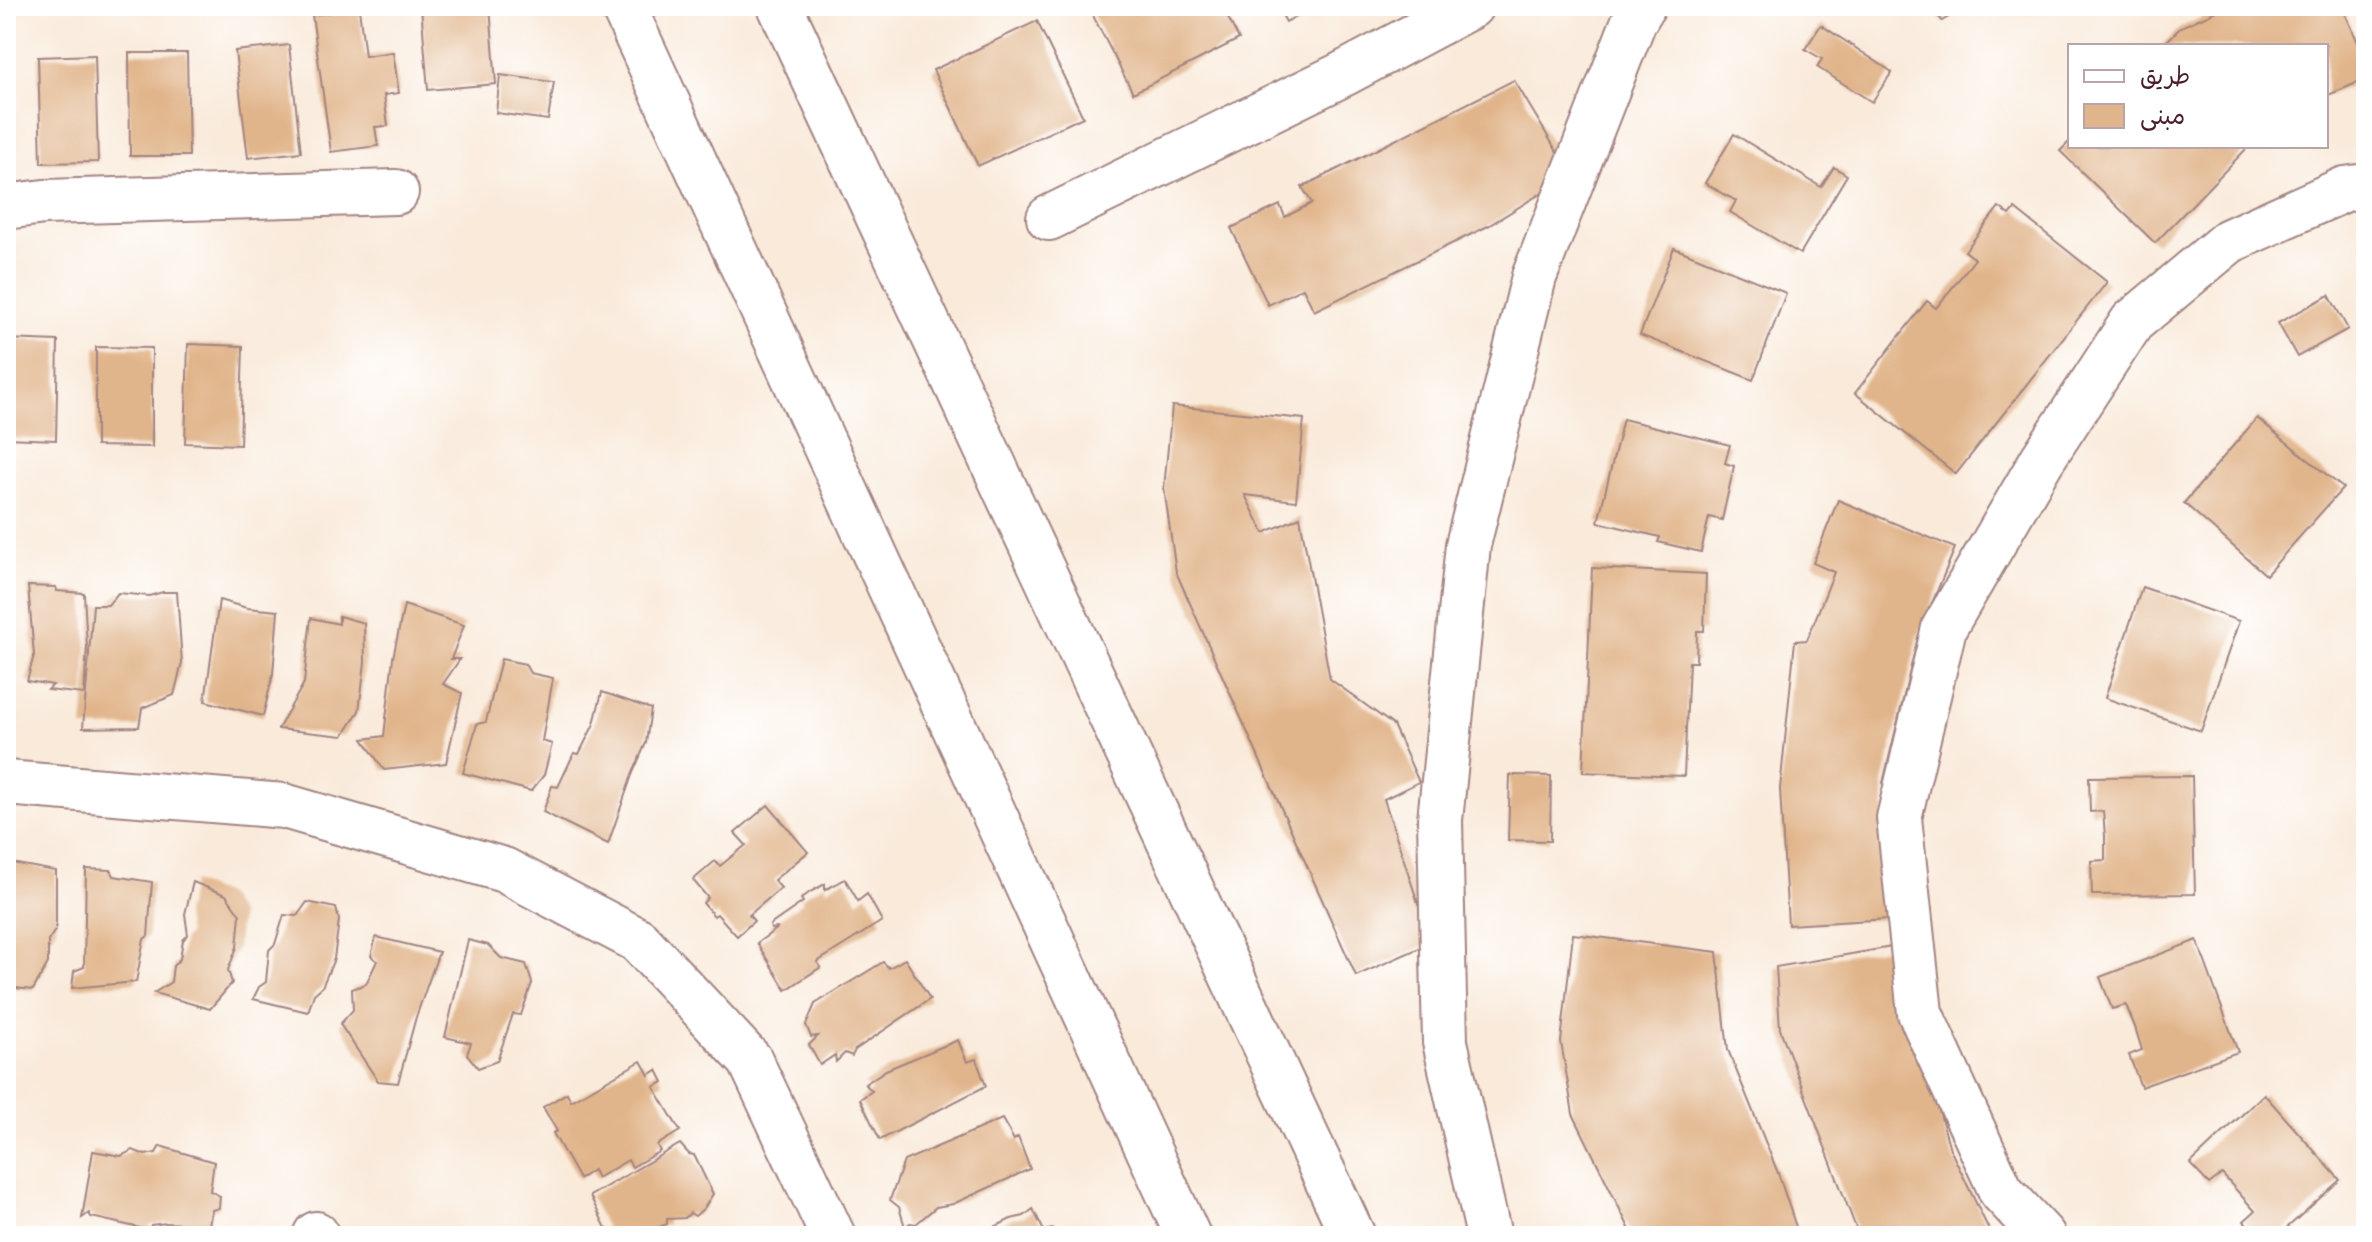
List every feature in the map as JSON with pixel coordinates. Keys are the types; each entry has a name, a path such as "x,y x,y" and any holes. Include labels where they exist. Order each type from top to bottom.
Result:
{"street":[{"path":"623,6 1188,1236"},
{"path":"780,6 1353,1236"},
{"path":"1049,218 1343,74 1471,6"},
{"path":"1489,1236 1445,1042 1440,820 1468,545 1534,277 1634,21 1643,6"},
{"path":"2043,1236 2001,1191 1920,1013 1899,818 1944,628 2042,460 2132,322 2229,241 2345,189 2366,186"},
{"path":"6,207 44,202 396,192"},
{"path":"6,783 284,806 504,870 638,940 750,1060 833,1236"}],"building":[{"path":"421,6 490,6 496,84 428,90"},
{"path":"1088,6 1222,6 1239,39 1133,93"},
{"path":"1277,6 1315,6 1286,22"},
{"path":"1932,6 1967,6 1942,21"},
{"path":"2227,6 2342,6 2366,61 2366,79 2328,95 2328,44 2164,44 2181,27"},
{"path":"359,8 365,56 393,52 399,93 384,95 388,126 375,127 378,146 331,152 312,15"},
{"path":"1037,21 1083,117 978,166 933,70"},
{"path":"1821,25 1892,72 1872,102 1817,67 1822,59 1805,49"},
{"path":"289,45 301,152 248,158 235,51"},
{"path":"129,53 187,53 189,156 130,156"},
{"path":"95,55 98,162 41,163 38,57"},
{"path":"500,75 554,82 548,120 496,113"},
{"path":"1514,80 1571,175 1488,226 1314,311 1303,288 1268,305 1231,228 1280,205 1285,217 1312,203 1302,187"},
{"path":"1734,134 1821,187 1834,167 1847,175 1800,254 1730,212 1736,201 1705,183"},
{"path":"2068,143 2068,148 2247,148 2155,243 2060,151"},
{"path":"1999,207 2010,215 2015,209 2107,282 1956,474 1855,393 1927,301 1936,308 1975,259 1965,251"},
{"path":"1674,248 1786,293 1753,380 1640,335"},
{"path":"2329,295 2348,329 2297,357 2278,323"},
{"path":"6,339 58,341 56,440 6,438"},
{"path":"188,344 243,346 240,445 185,443"},
{"path":"96,347 152,348 152,447 96,446"},
{"path":"1172,406 1304,419 1296,501 1245,495 1264,533 1300,517 1330,679 1393,725 1419,782 1384,799 1431,943 1356,976 1176,572 1164,488"},
{"path":"2257,418 2343,488 2266,575 2184,503"},
{"path":"1623,419 1730,445 1725,463 1734,466 1722,520 1709,517 1701,552 1658,542 1660,537 1598,522"},
{"path":"1838,500 1955,548 1918,637 1883,783 1889,919 1788,925 1780,789 1795,641 1807,640 1834,572 1813,563"},
{"path":"1592,568 1706,574 1704,631 1697,631 1696,662 1689,662 1684,776 1583,772"},
{"path":"28,586 56,587 57,591 84,593 87,647 84,694 48,690 53,685 27,681 34,655"},
{"path":"2142,587 2239,621 2201,731 2105,698"},
{"path":"177,592 182,663 174,695 142,708 139,727 83,728 93,605 108,605 118,593 149,596"},
{"path":"219,600 247,608 278,611 273,674 263,716 205,701"},
{"path":"404,605 464,625 451,659 460,659 443,684 462,693 446,763 384,770 363,739 384,736 393,658"},
{"path":"339,616 364,623 365,662 359,711 343,736 278,729 304,683 311,618 339,624"},
{"path":"501,659 525,664 530,673 553,678 542,741 552,744 544,775 531,791 463,773 477,724 486,722"},
{"path":"602,692 651,709 646,743 608,844 543,812 552,786 558,787 574,753 579,754 594,724"},
{"path":"1510,775 1551,776 1550,841 1508,840"},
{"path":"2192,776 2195,894 2092,895 2091,861 2105,860 2105,836 2103,811 2090,812 2089,777"},
{"path":"768,805 808,852 774,880 781,888 749,915 754,921 737,936 703,903 708,898 693,880 715,861 720,866 746,845 735,833"},
{"path":"6,862 56,871 56,929 48,941 48,963 33,990 6,987"},
{"path":"86,869 111,870 114,876 152,882 148,936 144,939 136,982 72,988 74,971 84,967"},
{"path":"845,879 858,901 867,894 882,921 817,962 821,967 786,990 757,943 778,928 771,929 770,925 803,902 801,899 810,892 825,884 825,890"},
{"path":"193,882 226,895 240,915 237,947 228,970 232,983 210,1009 154,993 171,982 173,966 180,959 183,940 188,935 185,914"},
{"path":"307,902 336,908 339,920 334,959 322,987 314,994 308,1012 253,999 259,987 266,982 269,950 275,944 284,915 297,916"},
{"path":"1573,934 1717,952 1728,1050 1778,1173 1799,1236 1633,1236 1573,1114 1561,1042"},
{"path":"376,937 439,952 416,1017 398,1083 378,1081 340,1024 353,1010 352,989 366,984 377,961 371,956"},
{"path":"468,940 488,945 501,958 526,964 532,983 521,1015 513,1014 497,1061 478,1068 467,1054 471,1043 445,1037"},
{"path":"2197,940 2238,1052 2141,1087 2129,1055 2142,1050 2135,1027 2126,1005 2112,1009 2100,977"},
{"path":"1892,947 1950,1149 1992,1236 1859,1236 1780,1029 1776,967"},
{"path":"905,959 930,999 855,1050 852,1056 845,1053 836,1062 835,1055 820,1065 809,1045 818,1036 811,1037 806,1025 815,1004 883,962 889,968"},
{"path":"958,1040 967,1062 976,1059 986,1086 880,1140 860,1099 872,1091 865,1084 886,1070"},
{"path":"641,1061 649,1075 657,1070 663,1082 654,1087 680,1131 657,1145 660,1151 632,1167 628,1160 597,1178 593,1170 579,1179 553,1133 557,1131 543,1107 567,1093 571,1101"},
{"path":"2264,1094 2340,1180 2278,1236 2257,1236 2244,1221 2255,1211 2222,1174 2209,1184 2190,1164"},
{"path":"1002,1119 1014,1140 1018,1137 1030,1169 953,1204 936,1207 916,1224 910,1223 905,1227 899,1207 890,1200 904,1161"},
{"path":"680,1144 694,1155 713,1194 704,1208 695,1216 690,1213 685,1218 667,1219 667,1224 637,1236 610,1236 590,1196"},
{"path":"160,1146 214,1162 210,1191 220,1196 219,1208 212,1210 209,1225 166,1223 151,1225 149,1230 91,1217 89,1213 82,1218 93,1151 121,1156 133,1150 145,1155 156,1153"},
{"path":"1033,1209 1044,1231 1053,1229 1056,1236 976,1236 1024,1216"}]}
